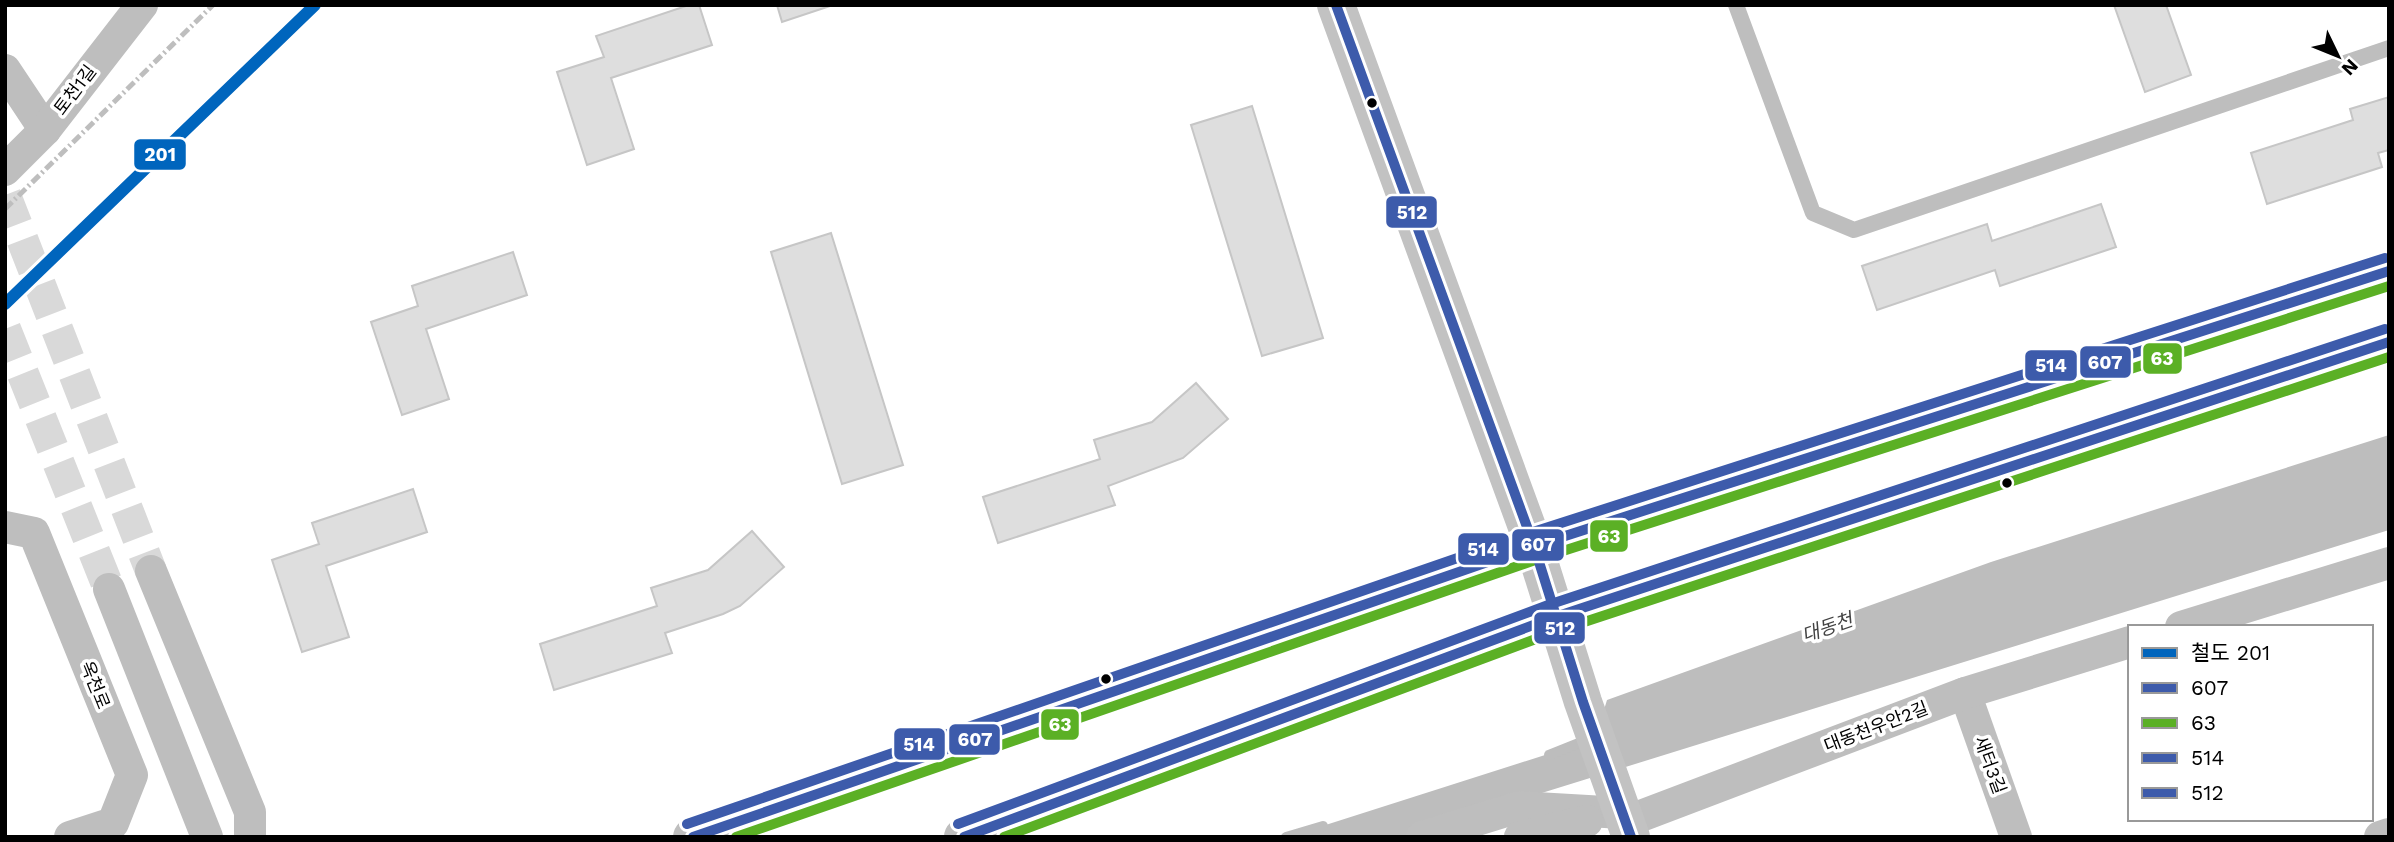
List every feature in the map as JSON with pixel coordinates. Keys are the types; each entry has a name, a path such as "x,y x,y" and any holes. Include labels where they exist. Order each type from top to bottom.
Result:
{"main road":[{"path":"1336,5 1534,546 1583,702 1622,813"},
{"path":"692,837 1534,546 2389,271"},
{"path":"963,837 1555,617 2389,342"}],"street":[{"name":"토천1길","path":"5,170 45,130 142,5"},
{"path":"5,70 45,130"},
{"name":"옥천로","path":"5,527 34,533 132,775 113,823 70,837"},
{"path":"2188,625 2389,563"},
{"path":"150,571 250,813 250,837"},
{"path":"108,589 207,837"},
{"name":"대동천우안2길","path":"1520,837 1622,813 1965,693 2128,643"},
{"name":"새터3길","path":"1965,693 2016,837"},
{"path":"1422,837 1519,807 1622,813"},
{"path":"2380,837 2389,834"}],"lane":[{"path":"1736,5 1813,214 1854,230 2389,48"}],"water":[{"path":"2389,435 2389,530 1400,837 1288,837 1595,739 1607,700 1991,562"}],"building":[{"path":"689,5 699,5 712,45 611,78 634,149 587,165 557,72 604,57 596,36"},
{"path":"777,5 833,5 782,22"},
{"path":"2114,5 2166,5 2191,75 2145,92"},
{"path":"2389,97 2389,150 2378,153 2382,167 2267,204 2251,153 2353,120 2350,109"},
{"path":"1252,106 1323,338 1262,356 1191,125"},
{"path":"2101,204 2116,247 2000,286 1995,270 1877,310 1862,266 1987,224 1992,241"},
{"path":"831,233 903,465 842,484 771,252"},
{"path":"513,252 527,295 426,329 449,399 402,415 371,322 418,306 412,286"},
{"path":"1196,383 1228,419 1183,458 1108,486 1115,505 998,543 983,497 1100,459 1094,440 1152,422"},
{"path":"413,489 427,532 326,566 349,637 302,652 272,560 319,544 312,523"},
{"path":"752,531 784,567 740,606 665,633 672,653 554,690 540,644 657,606 651,588 708,570"}],"waterway":[{"name":"대동천","path":"1549,755 1589,739"},
{"name":"대동천","path":"1286,837 1323,826"}],"tunnel":[{"path":"5,195 151,571"},
{"path":"5,329 109,589"}],"railway":[{"path":"5,209 213,5"}],"rail line":[{"name":"201","path":"5,304 315,5"}],"transit line":[{"name":"512","path":"1336,5 1534,546 1583,702 1631,837"},
{"name":"514","path":"687,824 1530,533 2385,258"},
{"name":"607","path":"693,837 1534,546 2389,271"},
{"name":"63","path":"736,837 1538,559 2389,286"},
{"name":"514","path":"958,824 1551,604 2385,329"},
{"name":"607","path":"964,837 1555,617 2389,342"},
{"name":"63","path":"1004,837 1560,630 2389,357"}]}
